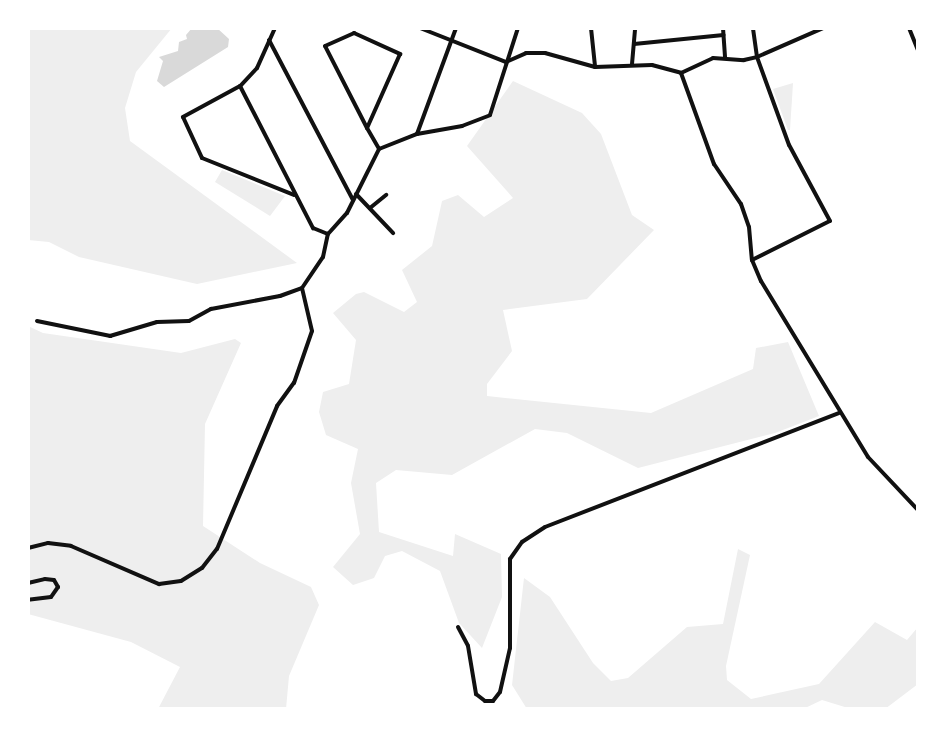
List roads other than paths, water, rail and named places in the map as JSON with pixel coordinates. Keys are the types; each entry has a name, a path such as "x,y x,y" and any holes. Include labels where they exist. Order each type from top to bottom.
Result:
{"street":[{"path":"275,28 257,68 240,86 183,117 202,158 294,195"},
{"path":"420,28 506,62 526,53 545,53 595,67 652,65 681,73 713,58 744,60 757,57 823,28"},
{"path":"417,134 456,28"},
{"path":"37,321 110,336 157,322 189,321 211,309 280,296 302,288 323,257 328,234 347,213 379,149 417,134 462,126 490,115 518,28"},
{"path":"591,28 595,67"},
{"path":"632,64 635,28"},
{"path":"723,28 725,57"},
{"path":"752,260 830,221 789,145 757,57 753,28"},
{"path":"909,28 918,50"},
{"path":"367,128 400,54 354,33 325,46 367,128 379,149"},
{"path":"634,44 724,35"},
{"path":"269,40 353,200"},
{"path":"681,73 714,164 741,204 749,227 752,260 761,281 868,457 918,510"},
{"path":"240,86 313,228 328,234"},
{"path":"356,194 393,233"},
{"path":"370,208 386,195"},
{"path":"28,548 48,543 71,546 159,584 181,581 202,568 217,549 277,406 294,383 312,331 302,288"},
{"path":"458,627 468,646 476,694 485,701 493,701 500,692 510,648 510,559 522,542 545,527 839,413"},
{"path":"28,583 54,580 58,587 51,597 28,600"}]}
